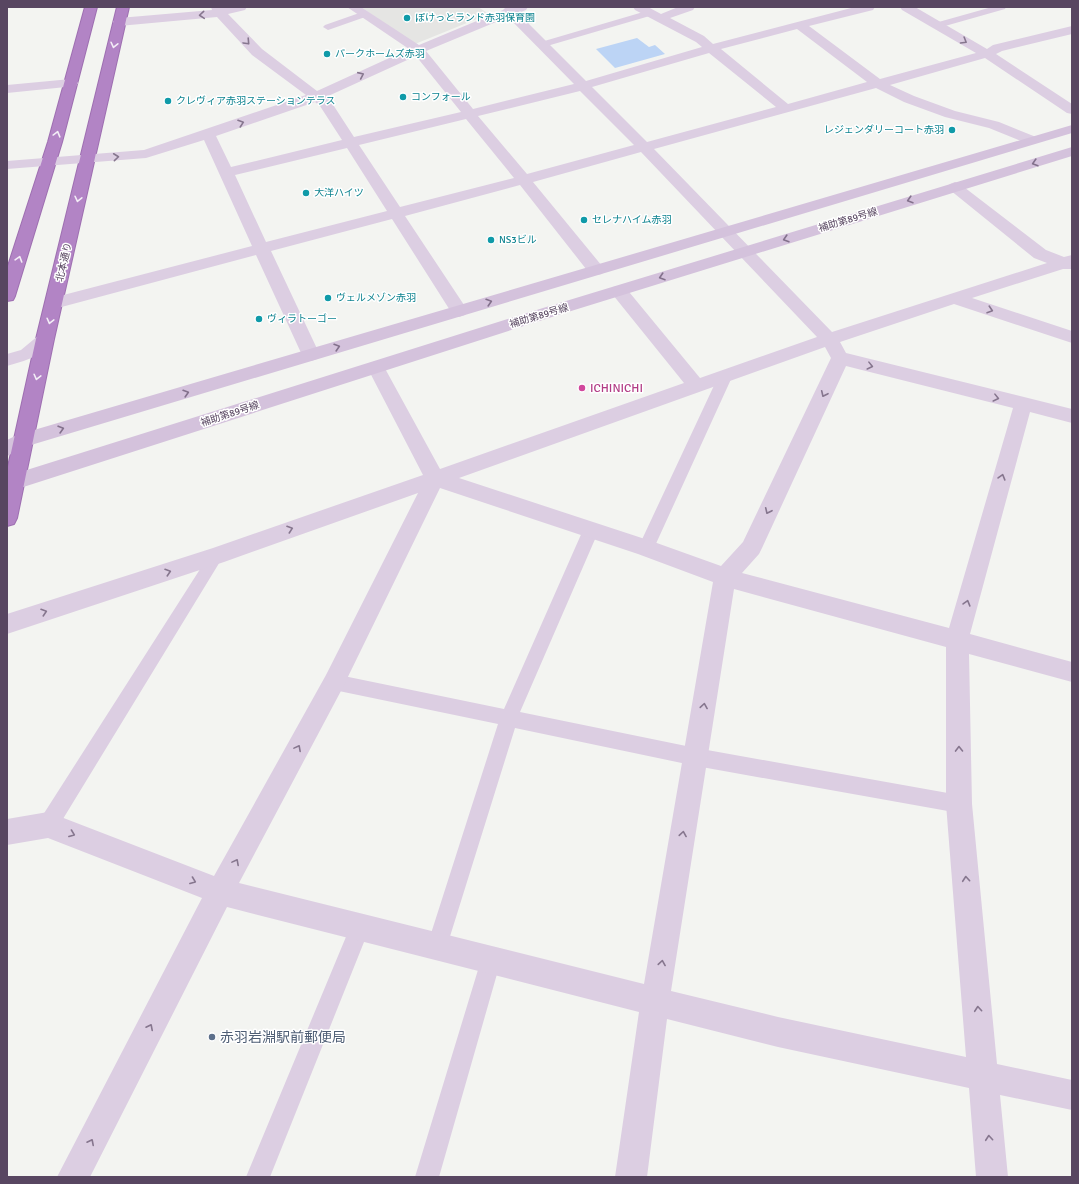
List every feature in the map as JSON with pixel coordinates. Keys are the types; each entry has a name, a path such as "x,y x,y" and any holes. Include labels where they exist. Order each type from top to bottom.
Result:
{"highway":[{"path":"7,296 49,162 91,7"},
{"name":"北本通り","path":"7,518 15,444 54,303 123,7"}],"street":[{"path":"119,22 240,7"},
{"path":"353,7 418,50 596,270"},
{"path":"488,7 510,11 544,44 829,339 840,358 1023,405 1072,416"},
{"path":"650,12 689,7"},
{"path":"226,173 583,86 711,48 869,7"},
{"path":"906,7 987,54 1072,110"},
{"path":"219,10 257,52 325,103 459,311"},
{"path":"7,165 146,154 301,103 418,50 510,11"},
{"path":"650,12 700,39 785,108"},
{"path":"799,25 878,84 909,99 950,114 994,125 1031,140"},
{"path":"54,303 523,180 643,146 987,54 998,48 1072,30"},
{"path":"7,89 71,83"},
{"path":"15,444 1072,128"},
{"path":"208,134 311,355"},
{"name":"補助第89号線","path":"10,482 96,458 376,367 745,251 1072,151"},
{"path":"955,187 1040,254 1069,263"},
{"path":"7,624 216,556 829,339 953,298 1069,263"},
{"path":"619,291 698,386"},
{"path":"953,298 1072,337"},
{"path":"7,360 27,354 45,339"},
{"path":"631,1177 655,1001 726,577 751,548 840,358"},
{"path":"376,367 436,478 646,548 726,577 1072,672"},
{"path":"992,1177 960,804 957,640 1023,405"},
{"path":"73,1177 220,892 334,682 436,478"},
{"path":"7,832 48,825 220,892 778,1032 1072,1094"}],"lane":[{"path":"938,25 1002,7"},
{"path":"544,44 650,12"},
{"path":"328,27 364,14"},
{"path":"646,548 725,377"},
{"path":"437,946 509,718 591,530"},
{"path":"48,825 216,556"},
{"path":"334,682 696,757 960,804"},
{"path":"258,1177 360,927"},
{"path":"427,1177 490,960"}],"shaded area":[{"path":"361,7 478,7 489,14 415,44"},
{"path":"637,38 649,47 655,45 665,54 615,68 596,49"}],"place":[{"name":"ぽけっとランド赤羽保育園","path":"407,18"},
{"name":"パークホームズ赤羽","path":"327,54"},
{"name":"コンフォール","path":"403,97"},
{"name":"クレヴィア赤羽ステーションテラス","path":"168,101"},
{"name":"レジェンダリーコート赤羽","path":"952,130"},
{"name":"大洋ハイツ","path":"306,193"},
{"name":"セレナハイム赤羽","path":"584,220"},
{"name":"NS3ビル","path":"491,240"},
{"name":"ヴェルメゾン赤羽","path":"328,298"},
{"name":"ヴィラトーゴー","path":"259,319"},
{"name":"ICHINICHI","path":"582,388"},
{"name":"赤羽岩淵駅前郵便局","path":"212,1037"}]}
